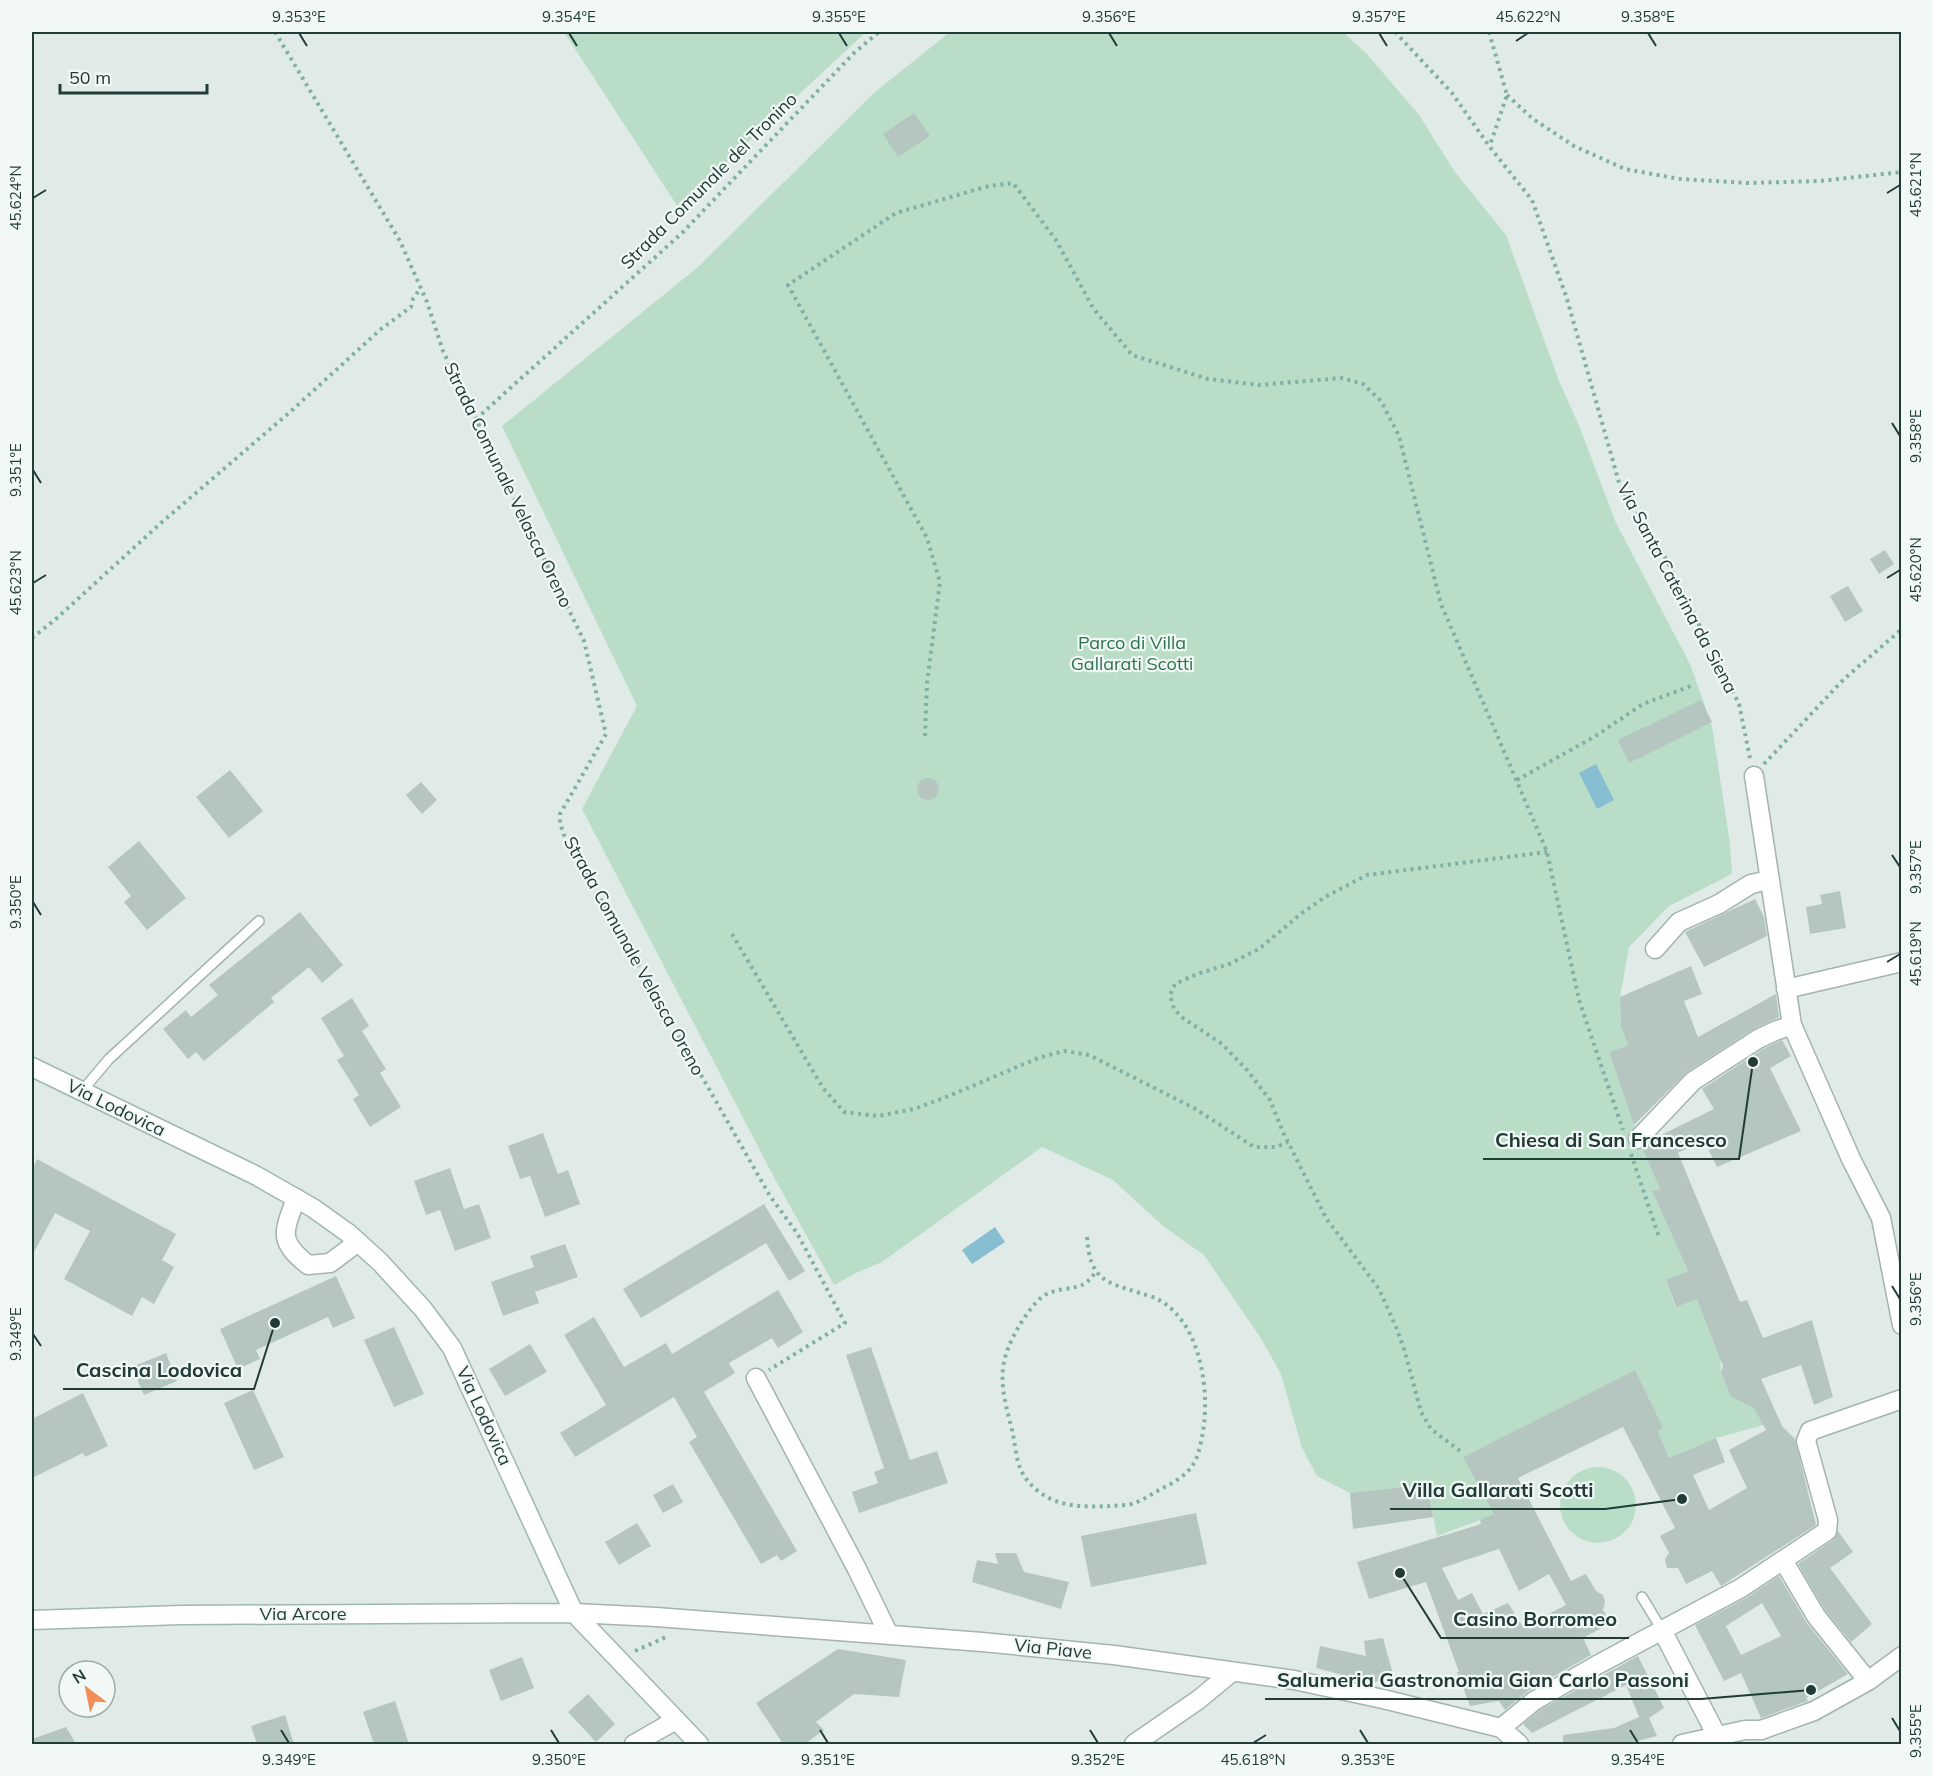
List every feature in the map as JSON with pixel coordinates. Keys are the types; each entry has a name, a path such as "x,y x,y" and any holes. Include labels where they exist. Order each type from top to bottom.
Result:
{"street":[{"path":"1754,776 1792,1025 1842,1138 1881,1218 1902,1324"},
{"path":"1655,949 1679,922 1719,904 1752,884 1769,880"},
{"path":"1786,989 1902,962"},
{"path":"1630,1140 1693,1081 1758,1039 1792,1025"},
{"name":"Via Lodovica","path":"32,1067 257,1176 296,1198 322,1214 358,1242 405,1288 452,1348 574,1613 699,1744"},
{"path":"296,1198 284,1232 291,1251 308,1265 330,1263 358,1242"},
{"path":"756,1378 857,1569 889,1635"},
{"path":"1501,1728 1534,1701 1741,1588 1827,1531 1828,1520 1806,1442 1810,1431 1902,1399"},
{"path":"1783,1560 1816,1616 1868,1681"},
{"name":"Via Arcore","path":"32,1620 296,1613 574,1613"},
{"name":"Via Piave","path":"574,1613 889,1635 1114,1655 1294,1680 1372,1696 1501,1728 1519,1744"},
{"path":"1662,1630 1717,1736"},
{"path":"1682,1744 1717,1736 1749,1737 1761,1730 1814,1711 1868,1681 1902,1656"},
{"path":"1134,1744 1173,1718 1232,1672"},
{"path":"634,1744 676,1720"}],"lane":[{"path":"82,1091 109,1059 259,921"},
{"path":"1642,1597 1662,1630"}],"path":[{"name":"Strada Comunale Velasca Oreno","path":"275,32 400,241 443,351 584,641 606,734 561,814 560,823 564,835 770,1196 797,1233 845,1323 756,1378"},
{"name":"Strada Comunale del Tronino","path":"476,419 682,233 854,53 879,32"},
{"name":"Via Santa Caterina da Siena","path":"1395,32 1452,93 1489,146 1532,200 1567,299 1620,486 1666,559 1739,704 1754,776"},
{"path":"1489,32 1506,95 1533,119 1574,146 1625,169 1680,179 1748,183 1820,181 1902,172"},
{"path":"1489,146 1506,95"},
{"path":"925,736 927,684 940,582 927,538 788,285 896,213 989,186 1013,183 1056,240 1093,308 1132,354 1208,379 1259,385 1342,378 1363,384 1381,401 1399,436 1441,603 1547,852 1579,1000 1630,1140 1659,1237"},
{"path":"32,638 290,412 381,329 411,307 420,288"},
{"path":"1754,776 1844,679 1902,629"},
{"path":"1517,780 1594,737 1643,705 1691,686"},
{"path":"1460,1451 1431,1429 1421,1412 1405,1352 1380,1289 1326,1218 1270,1100 1247,1070 1222,1044 1183,1018 1174,1009 1170,995 1175,984 1229,964 1259,949 1325,897 1367,875 1547,852"},
{"path":"732,934 823,1088 844,1112 878,1116 914,1109 1038,1058 1064,1051 1089,1055 1185,1103 1254,1147 1276,1147 1288,1142"},
{"path":"1087,1237 1088,1256 1108,1284 1158,1299 1179,1316 1193,1338 1203,1368 1204,1423 1195,1462 1180,1479 1133,1504 1085,1507 1060,1503 1038,1491 1022,1472 1015,1455 1001,1374 1009,1346 1031,1309 1048,1293 1075,1288 1090,1281 1096,1270"},
{"path":"641,1661 633,1652 673,1634"}],"green space":[{"path":"564,32 866,32 678,207"},
{"name":"Parco di Villa Gallarati Scotti","path":"950,32 1343,32 1367,54 1419,115 1455,172 1506,235 1559,381 1580,428 1616,523 1690,664 1712,726 1730,844 1732,874 1669,906 1629,947 1620,997 1621,1027 1628,1045 1609,1052 1634,1125 1660,1189 1652,1191 1688,1271 1666,1281 1675,1306 1716,1292 1721,1372 1731,1397 1744,1403 1750,1399 1764,1425 1716,1438 1669,1458 1658,1432 1663,1427 1635,1370 1464,1457 1523,1504 1487,1523 1483,1519 1437,1536 1427,1484 1350,1493 1317,1476 1302,1448 1281,1374 1262,1340 1204,1255 1163,1226 1113,1180 1042,1147 882,1262 834,1285 776,1181 582,809 637,706 502,426 698,267 875,92"},
{"path":"1598,1467 1612,1470 1625,1478 1633,1491 1636,1505 1633,1519 1625,1532 1612,1540 1598,1543 1584,1540 1571,1532 1563,1519 1560,1505 1563,1491 1571,1478 1584,1470"}],"water":[{"path":"1596,764 1614,800 1597,809 1579,773"},
{"path":"995,1227 1005,1242 972,1264 962,1250"}],"building":[{"path":"914,113 930,136 898,157 883,134"},
{"path":"1885,550 1894,564 1879,574 1870,559"},
{"path":"1848,586 1863,611 1845,622 1830,596"},
{"path":"1701,700 1712,722 1629,763 1618,740"},
{"path":"230,770 263,811 229,838 196,797"},
{"path":"928,778 936,781 939,789 936,797 928,800 920,797 917,789 920,781"},
{"path":"421,782 437,800 422,814 406,795"},
{"path":"139,841 186,898 147,930 124,902 131,896 108,867"},
{"path":"1840,891 1846,928 1810,934 1806,907 1822,904 1820,895"},
{"path":"1755,899 1764,917 1767,936 1704,967 1685,932"},
{"path":"300,912 343,965 322,983 309,967 271,998 274,1002 204,1061 196,1052 188,1059 163,1029 186,1010 191,1017 218,995 209,985"},
{"path":"1691,966 1702,994 1684,1001 1698,1037 1776,994 1779,1017 1752,1030 1687,1072 1634,1125 1609,1052 1628,1045 1621,1027 1620,997"},
{"path":"352,998 369,1026 362,1031 386,1069 380,1073 401,1107 370,1127 353,1099 359,1095 337,1060 344,1056 321,1018"},
{"path":"1782,1040 1791,1056 1770,1068 1801,1131 1717,1167 1704,1140 1678,1153 1740,1302 1747,1300 1763,1338 1812,1320 1833,1397 1814,1405 1801,1365 1761,1379 1782,1426 1795,1439 1816,1525 1721,1586 1712,1571 1686,1584 1678,1568 1667,1568 1665,1559 1669,1553 1660,1536 1675,1528 1623,1427 1518,1478 1571,1581 1586,1574 1596,1591 1603,1595 1605,1602 1603,1610 1611,1623 1583,1638 1591,1655 1528,1691 1505,1710 1499,1701 1470,1706 1426,1582 1369,1599 1357,1562 1481,1524 1480,1520 1494,1514 1463,1457 1635,1370 1663,1427 1658,1432 1669,1458 1716,1438 1725,1462 1693,1475 1709,1510 1747,1488 1729,1450 1766,1430 1754,1408 1731,1397 1721,1372 1723,1366 1697,1299 1676,1307 1666,1280 1688,1271 1652,1191 1660,1189 1643,1149 1653,1139 1714,1109 1702,1089 1763,1049","holes":["1499,1549 1519,1591 1549,1574 1566,1605 1523,1627 1508,1603 1483,1614 1472,1593 1458,1600 1442,1568"]},
{"path":"543,1133 558,1174 568,1170 580,1204 545,1217 530,1176 520,1179 508,1146"},
{"path":"37,1159 176,1234 162,1260 174,1267 154,1304 142,1297 132,1316 64,1279 90,1231 55,1213 32,1256 32,1170"},
{"path":"450,1168 464,1209 479,1204 491,1238 455,1251 440,1210 426,1215 414,1181"},
{"path":"764,1204 805,1271 789,1281 766,1243 641,1318 623,1289"},
{"path":"565,1244 578,1277 535,1292 539,1303 503,1316 491,1282 534,1267 530,1256"},
{"path":"336,1276 355,1318 333,1328 328,1317 256,1350 260,1359 238,1369 220,1329"},
{"path":"778,1290 803,1332 778,1348 772,1338 729,1363 735,1373 704,1392 797,1551 781,1561 777,1555 761,1564 689,1442 697,1437 674,1397 575,1457 560,1433 606,1405 564,1335 594,1317 624,1367 666,1343 672,1354"},
{"path":"394,1327 424,1394 394,1407 364,1340"},
{"path":"530,1344 547,1372 505,1396 489,1369"},
{"path":"871,1347 910,1460 937,1451 948,1483 859,1513 852,1492 878,1483 874,1472 884,1468 846,1355"},
{"path":"166,1353 177,1381 144,1395 132,1367"},
{"path":"253,1390 284,1457 254,1470 224,1403"},
{"path":"83,1393 108,1446 85,1457 83,1453 32,1478 32,1419"},
{"path":"673,1484 683,1502 663,1513 653,1495"},
{"path":"1427,1484 1433,1517 1353,1529 1350,1493"},
{"path":"1196,1513 1207,1564 1091,1587 1081,1536"},
{"path":"637,1523 651,1546 619,1565 605,1542"},
{"path":"1838,1531 1853,1552 1830,1568 1872,1624 1851,1642 1825,1610 1798,1564 1833,1540"},
{"path":"995,1553 1016,1553 1024,1572 1069,1582 1061,1609 972,1582 977,1560 998,1564"},
{"path":"1779,1576 1807,1623 1848,1674 1806,1698 1808,1701 1761,1718 1741,1673 1724,1681 1695,1625 1746,1598","holes":["1762,1603 1781,1636 1741,1655 1726,1626"]},
{"path":"1383,1638 1393,1674 1373,1683 1316,1668 1320,1646 1366,1656 1364,1641"},
{"path":"838,1649 906,1660 899,1697 854,1694 816,1722 824,1730 805,1744 783,1744 756,1703"},
{"path":"1638,1656 1664,1708 1649,1718 1657,1736 1626,1744 1563,1744 1563,1735 1614,1728 1639,1717 1626,1685 1532,1733 1523,1724 1540,1710"},
{"path":"522,1657 534,1688 501,1701 489,1670"},
{"path":"588,1694 615,1724 596,1742 568,1712"},
{"path":"395,1701 409,1744 374,1744 363,1712"},
{"path":"285,1715 294,1744 257,1744 251,1726"},
{"path":"66,1727 76,1744 32,1744 32,1739"}],"place":[{"name":"Chiesa di San Francesco","path":"1753,1062"},
{"name":"Cascina Lodovica","path":"275,1323"},
{"name":"Villa Gallarati Scotti","path":"1682,1499"},
{"name":"Casino Borromeo","path":"1400,1573"},
{"name":"Salumeria Gastronomia Gian Carlo Passoni","path":"1811,1690"}]}
